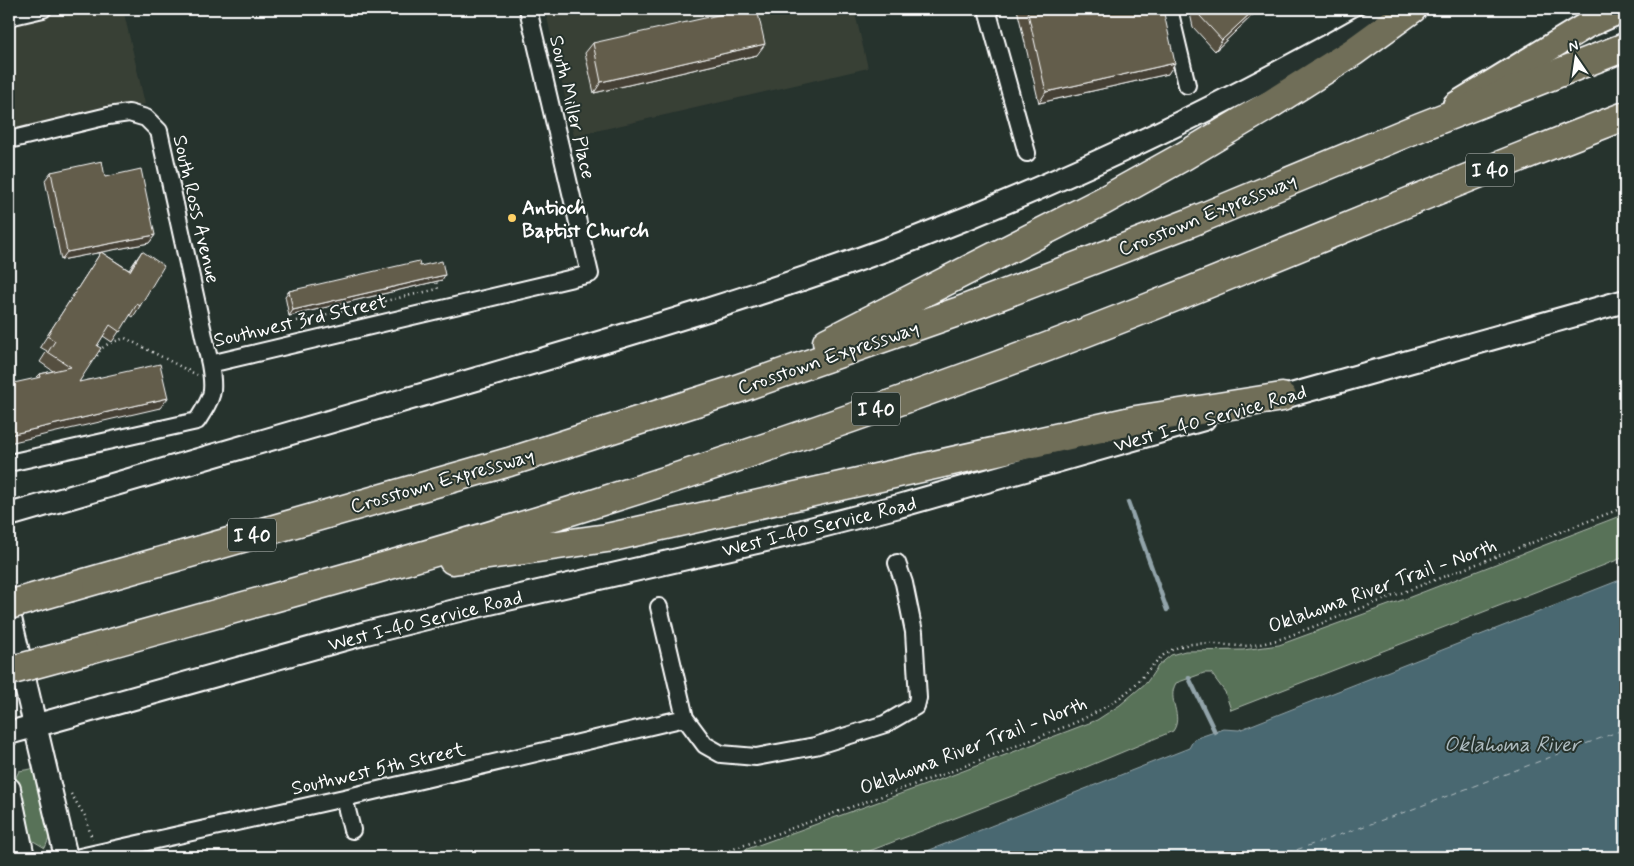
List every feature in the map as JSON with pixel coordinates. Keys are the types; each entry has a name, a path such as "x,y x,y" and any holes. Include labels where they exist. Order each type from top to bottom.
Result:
{"highway":[{"path":"734,390 1103,201 1184,156 1353,52 1412,9"},
{"name":"Crosstown Expressway","path":"9,605 508,462 734,390 957,312 1189,223 1420,127 1625,47"},
{"name":"I 40","path":"9,671 358,574 595,504 787,440 960,379 1179,296 1625,116"},
{"path":"358,574 607,538 1136,420 1282,397"}],"main road":[{"path":"9,515 606,341 837,268 1018,196 1161,132 1264,80 1394,9"},
{"path":"1420,127 1587,25 1624,9"},
{"path":"1595,128 1625,127"},
{"name":"West I-40 Service Road","path":"9,734 366,633 815,528 1078,456 1625,301"},
{"path":"9,614 66,857"},
{"path":"9,789 24,857"}],"street":[{"path":"9,16 43,9"},
{"name":"South Miller Place","path":"528,9 590,274"},
{"path":"987,9 1027,153"},
{"path":"1169,9 1187,85"},
{"name":"South Ross Avenue","path":"9,140 108,116 129,113 146,118 159,131 211,371"},
{"name":"Southwest 3rd Street","path":"9,463 197,421 212,398 211,371 590,274"},
{"path":"659,606 685,718 705,745 722,754 756,757 841,739 885,724 916,706 918,698 914,632 904,583 897,563"},
{"name":"Southwest 5th Street","path":"80,857 344,798 685,718"},
{"path":"344,798 352,830"}],"path":[{"path":"297,321 438,288 436,281"},
{"path":"97,356 99,350 106,345 125,338 203,379 211,371"},
{"name":"Oklahoma River Trail - North","path":"710,857 952,771 1072,724 1098,712 1119,698 1134,686 1159,659 1177,648 1193,643 1244,646 1289,636 1625,507"},
{"path":"68,789 85,816 91,836"}],"shaded area":[{"path":"79,9 123,9 145,104 9,133 9,25"},
{"path":"545,9 854,9 868,68 574,136"}],"green space":[{"path":"1625,514 1625,557 1231,710 1225,692 1211,673 1204,673 1176,683 1173,695 1177,719 1173,731 1072,773 854,857 725,857 950,776 1097,720 1120,705 1147,682 1158,666 1171,655 1185,651 1243,650 1279,645 1405,599"},
{"path":"31,769 36,771 51,834 45,848 30,839 16,777 19,771"}],"water":[{"name":"Oklahoma River","path":"1625,578 1625,857 912,857 1189,748 1194,739 1223,729 1239,730"}],"building":[{"path":"745,9 757,9 765,44 601,82 593,43"},
{"path":"1027,9 1163,9 1175,63 1046,92"},
{"path":"1199,9 1255,9 1222,40 1200,16"},
{"path":"102,161 105,177 141,169 155,235 67,252 51,172"},
{"path":"142,251 164,266 140,306 137,304 120,332 110,325 97,346 101,348 79,382 160,364 168,398 9,435 9,384 41,377 40,374 71,367 48,352 55,341 47,336 101,252 130,271"},
{"path":"419,261 420,266 442,261 445,275 293,310 289,291"}],"waterway":[{"path":"1128,502 1167,610"},
{"path":"1189,678 1215,732"}],"ferry route":[{"path":"1276,857 1405,812 1625,729"}],"place":[{"name":"Antioch Baptist Church","path":"512,218"}]}
